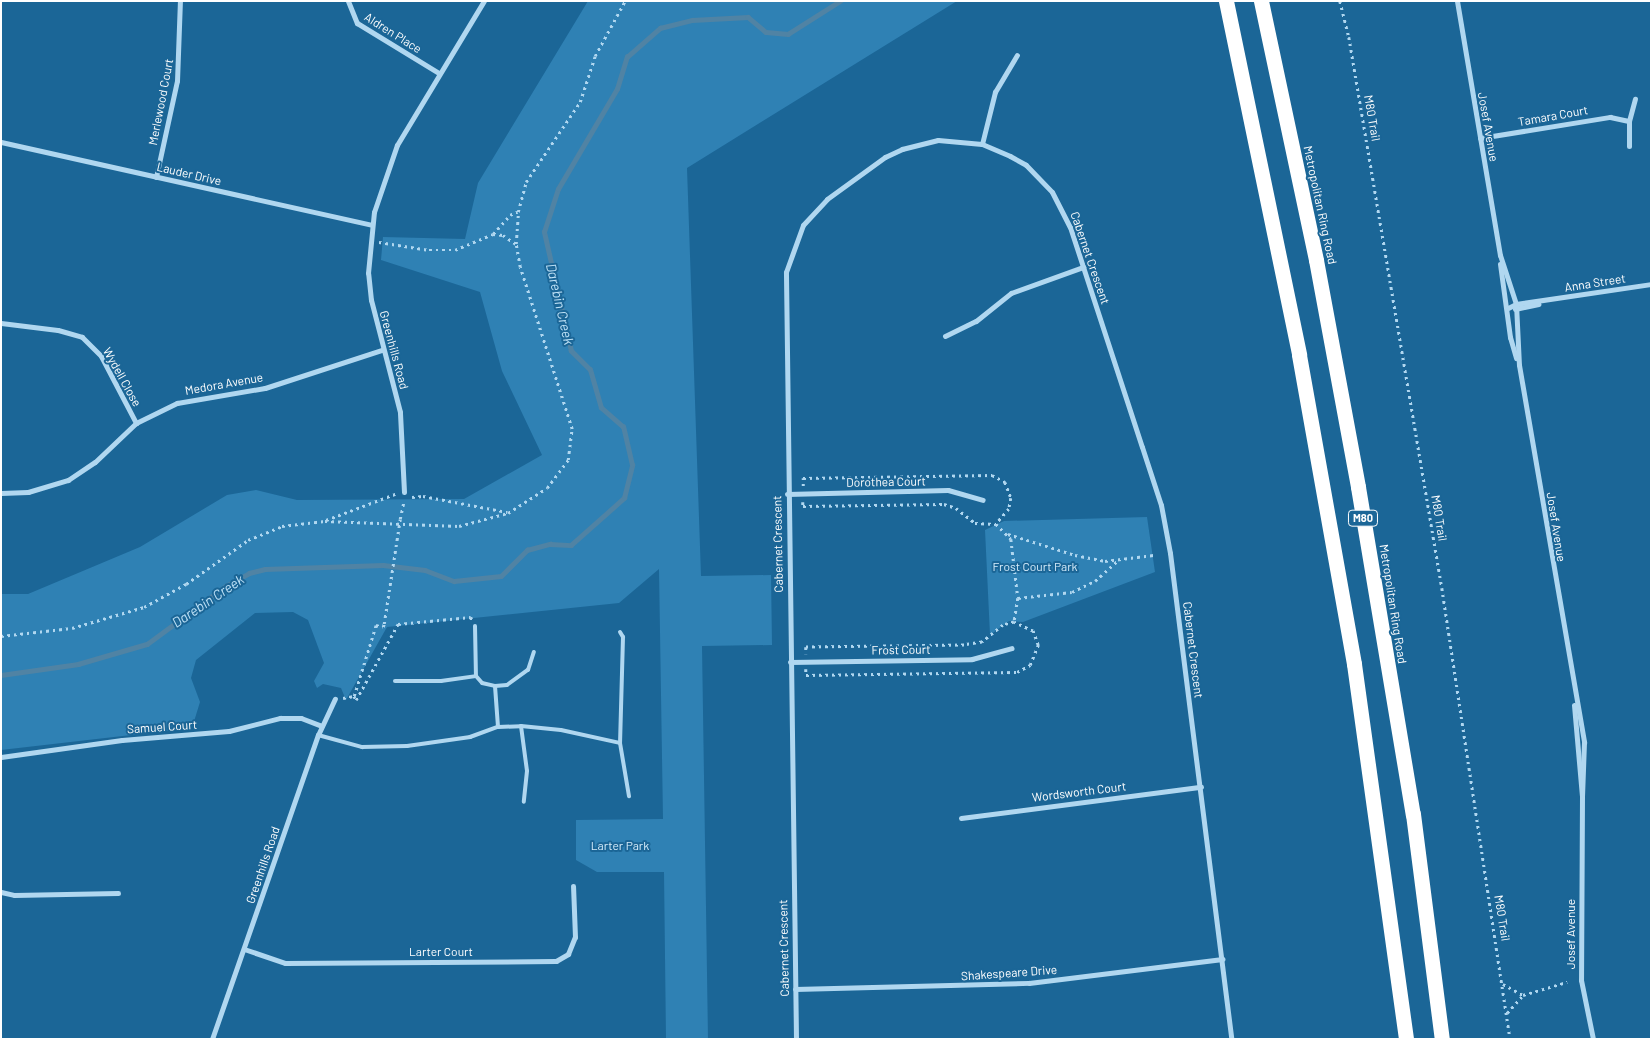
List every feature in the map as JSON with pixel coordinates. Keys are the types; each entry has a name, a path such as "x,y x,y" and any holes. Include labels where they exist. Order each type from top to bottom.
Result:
{"highway":[{"name":"M80","path":"1226,1 1299,355 1354,664 1406,1039"},
{"name":"Metropolitan Ring Road","path":"1261,1 1316,260 1356,478 1413,814 1442,1039"}],"street":[{"name":"Merlewood Court","path":"156,177 177,80 180,1"},
{"name":"Aldren Place","path":"348,1 357,23 440,73"},
{"name":"Greenhills Road","path":"404,492 400,412 382,350 371,300 370,241 372,225 379,189 397,145 484,1"},
{"name":"Josef Avenue","path":"1456,1 1500,255 1502,290 1508,308 1510,337 1518,365 1574,692 1582,798 1581,980 1593,1039"},
{"path":"982,144 995,92 1017,55"},
{"path":"1629,146 1629,122 1635,99"},
{"name":"Tamara Court","path":"1480,138 1610,117 1629,122"},
{"name":"Cabernet Crescent","path":"796,1039 785,290 790,255 803,225 813,212 846,183 902,149 938,140 982,144 1026,165 1052,192 1070,227 1162,513 1201,787 1223,959 1231,1039"},
{"name":"Lauder Drive","path":"1,142 372,225"},
{"name":"Josef Avenue","path":"1500,255 1516,307 1518,365"},
{"path":"945,336 976,321 1011,293 1083,267"},
{"name":"Anna Street","path":"1516,307 1651,284"},
{"path":"1508,308 1516,307"},
{"name":"Wydell Close","path":"1,324 58,330 82,337 101,356 136,424"},
{"name":"Medora Avenue","path":"1,492 28,492 68,480 95,462 136,424 177,403 266,388 382,350"},
{"name":"Dorothea Court","path":"787,494 948,490 983,500"},
{"name":"Frost Court","path":"790,662 972,659 1012,648"},
{"name":"Greenhills Road","path":"212,1039 318,735 335,700"},
{"name":"Samuel Court","path":"1,757 122,740 229,731 280,718 301,718 322,726"},
{"name":"Wordsworth Court","path":"961,818 1201,787"},
{"name":"Larter Court","path":"244,949 285,963 556,961 568,954 575,938 574,886"},
{"path":"1,892 14,895 118,893"},
{"name":"Shakespeare Drive","path":"795,989 1029,983 1223,959"}],"lane":[{"path":"475,626 476,676 482,683 495,686 507,684 528,670 534,652"},
{"path":"620,632 623,637 620,743 629,796"},
{"path":"395,681 441,681 476,676"},
{"path":"495,686 498,727"},
{"path":"318,735 362,747 407,746 470,737 498,727 521,726 561,730 620,743"},
{"path":"521,726 527,771 524,802"}],"path":[{"name":"M80 Trail","path":"1340,1 1349,37 1441,580 1510,1039"},
{"path":"370,241 430,250 455,250 493,234 510,215 518,212"},
{"path":"493,234 503,235 516,244"},
{"path":"996,524 1009,509 1011,498 1005,482 992,475 803,478 803,506 944,504 956,508 975,523 996,524 1008,534 1075,555 1117,561 1154,555"},
{"path":"325,521 404,492 405,499 400,519 384,627 376,625 354,696"},
{"path":"405,499 420,496 508,513"},
{"path":"1008,534 1018,598 1014,622"},
{"path":"1018,598 1072,592 1095,581 1117,561"},
{"path":"354,696 356,700 398,624 471,617 475,626"},
{"path":"1014,622 1033,631 1038,646 1030,665 1017,672 806,675 806,647 969,644 987,639 1003,625 1014,622"},
{"path":"335,700 354,696"},
{"path":"1507,1013 1523,996 1567,982"},
{"path":"1503,984 1523,996"}],"green space":[{"name":"Larter Park","path":"588,1 957,1 687,168 701,576 771,575 772,645 702,646 708,1039 666,1039 664,872 597,872 576,860 576,820 663,819 659,569 619,603 387,627 346,700 341,688 323,684 317,688 314,681 324,663 308,620 293,612 255,613 196,660 191,678 200,702 192,728 1,750 1,594 28,594 140,547 227,495 256,490 297,500 464,499 542,455 502,371 480,292 381,260 383,237 465,239 478,183"},
{"name":"Frost Court Park","path":"1147,517 1155,572 1023,622 1009,621 990,635 985,530 1004,521"}],"waterway":[{"name":"Darebin Creek","path":"1,675 78,664 147,644 226,586 249,573 265,569 383,565 425,570 454,581 501,576 527,550 550,544 571,545 624,498 632,465 623,427 601,408 590,370 571,351 544,232 558,189 617,89 627,57 660,28 692,20 748,17 766,32 788,34 840,1"}]}
